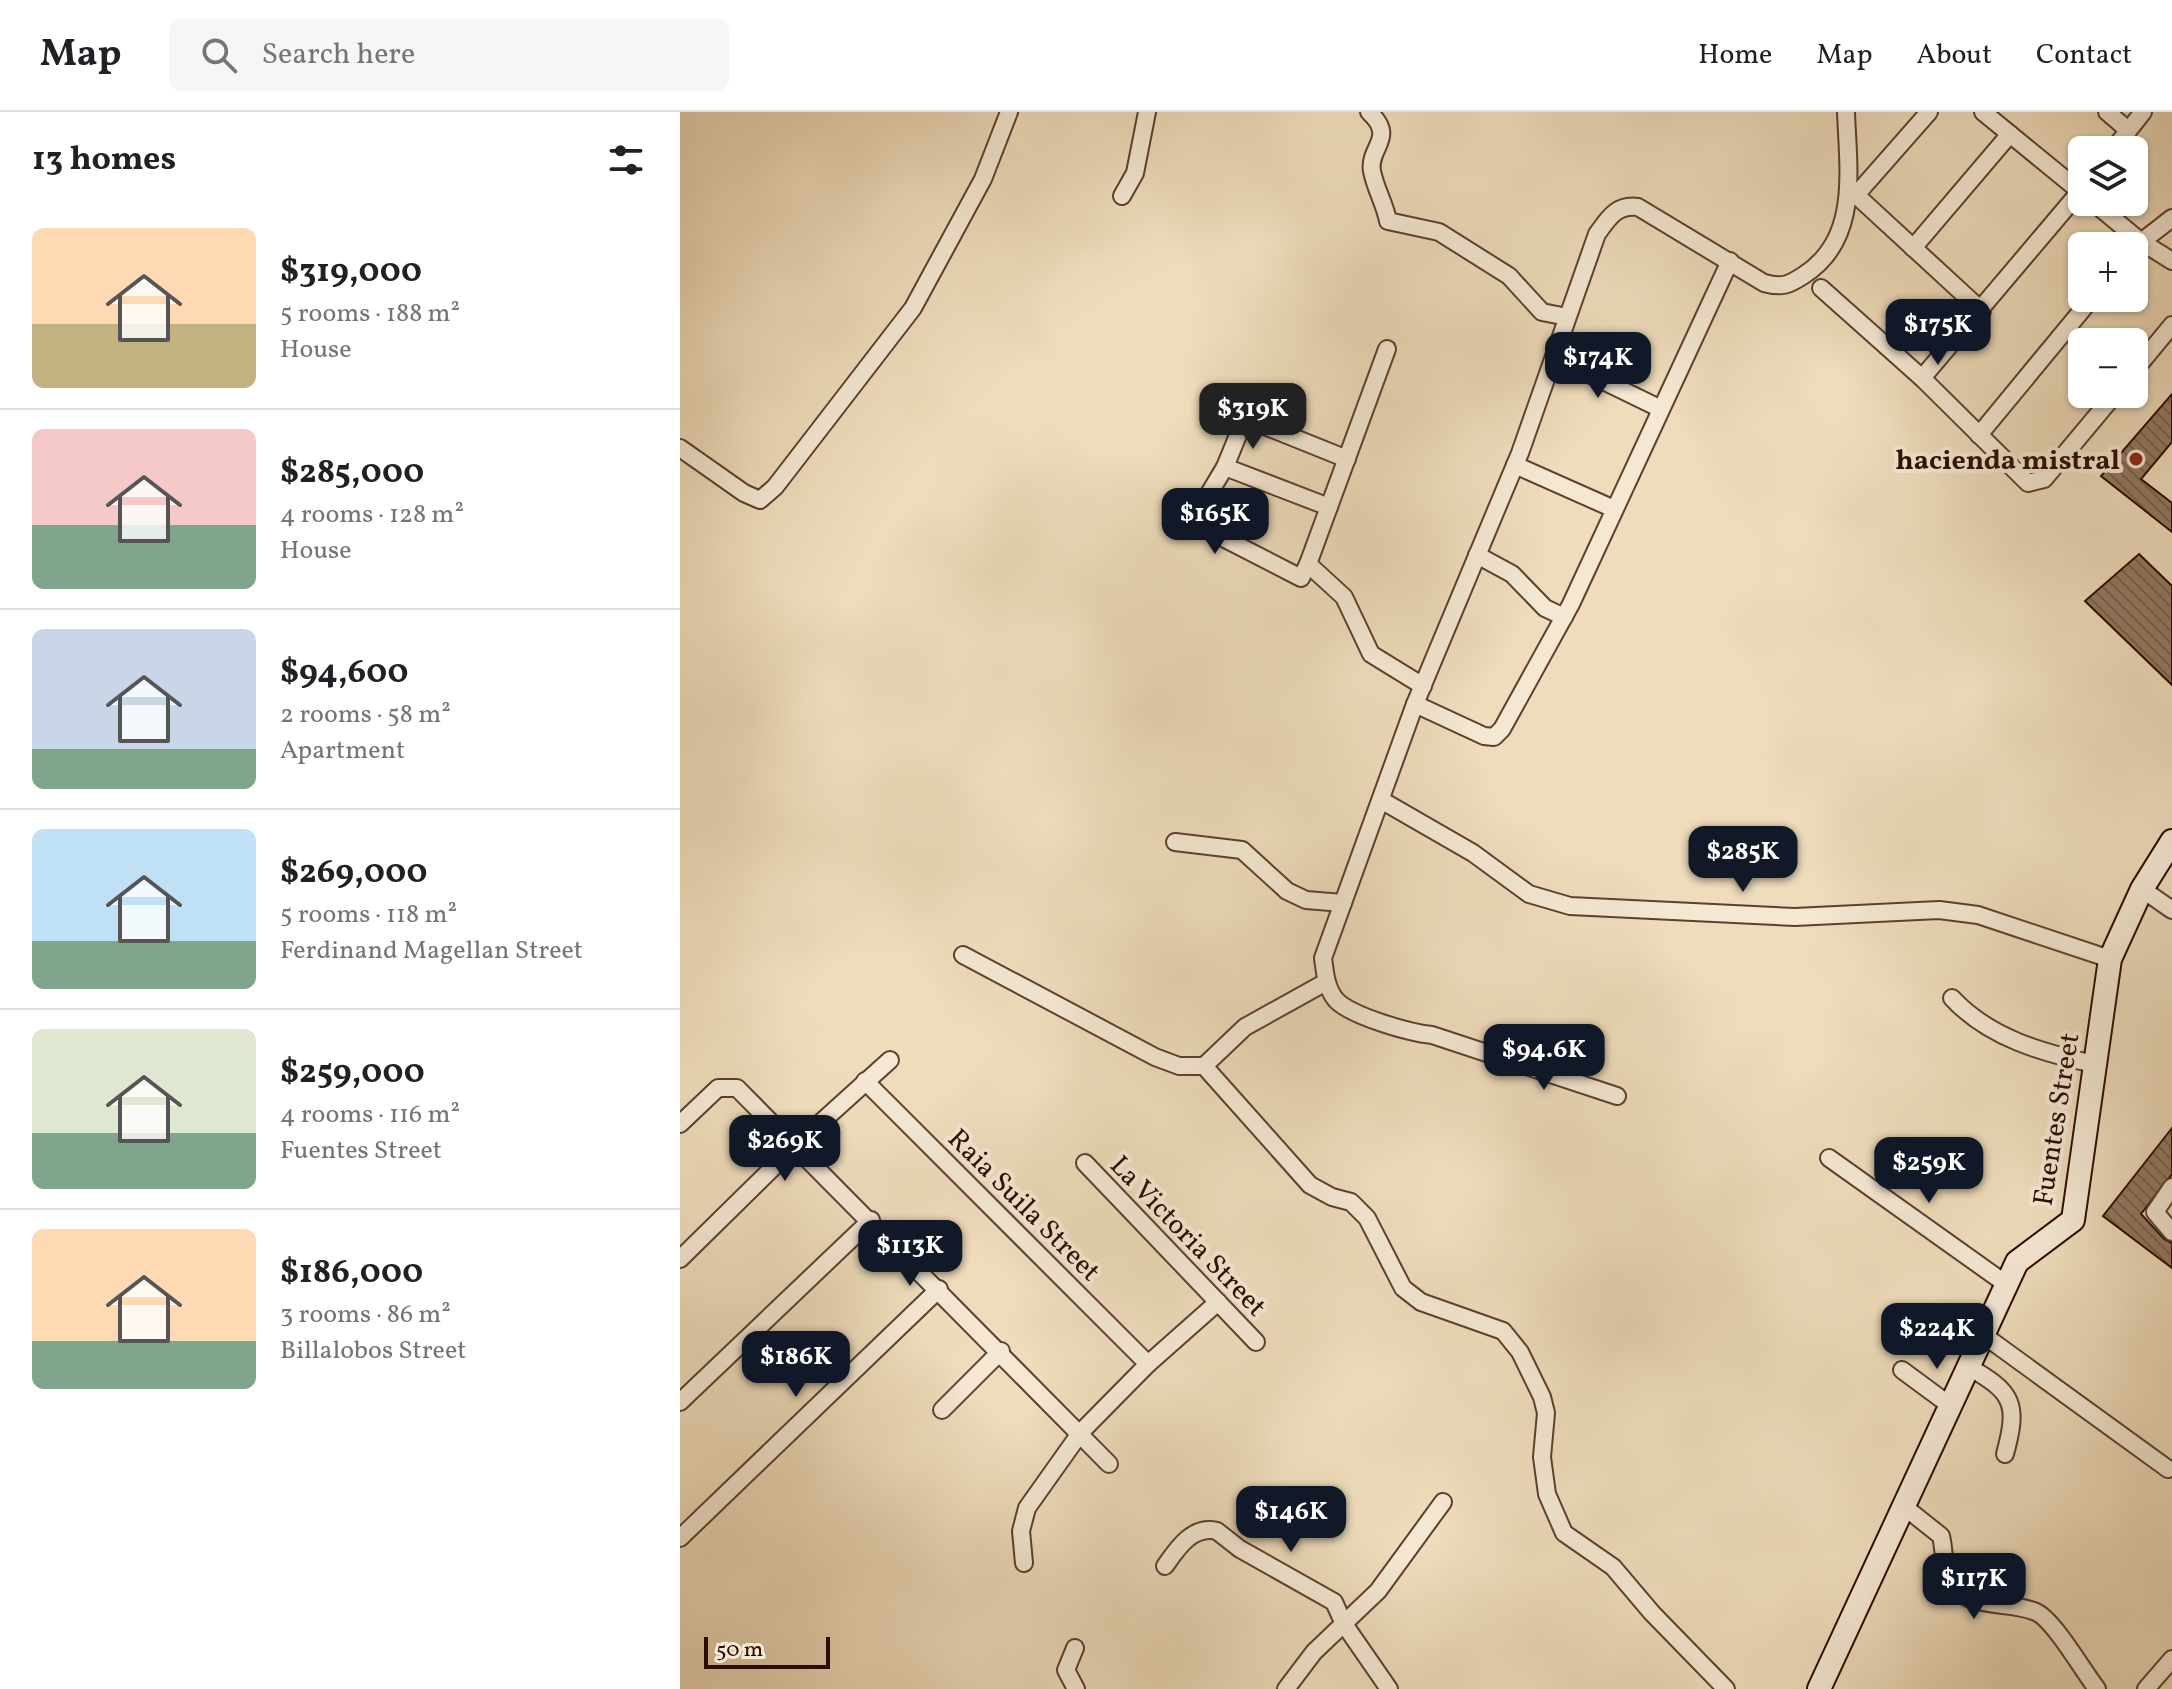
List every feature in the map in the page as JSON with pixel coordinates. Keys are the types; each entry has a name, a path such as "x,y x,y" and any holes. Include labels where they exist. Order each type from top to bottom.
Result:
{"street":[{"path":"680,448 744,493 760,500 775,487 913,308 983,179 1009,112"},
{"path":"1122,196 1135,173 1147,112"},
{"path":"1369,112 1381,127 1381,143 1373,159 1372,174 1388,221 1439,232 1509,276 1542,312 1567,317"},
{"path":"1617,1096 1432,1035 1409,1033 1338,1002 1326,982 1323,958 1415,704 1515,465 1597,234 1614,212 1638,207 1764,283 1788,286 1817,267 1840,235 1849,197 1846,112"},
{"path":"1929,112 1856,195 1982,311"},
{"path":"1983,112 2068,181"},
{"path":"2107,112 2128,130"},
{"path":"2124,136 2143,112"},
{"path":"1913,248 2010,134"},
{"path":"1922,378 2068,212"},
{"path":"2107,216 2124,232"},
{"path":"2148,236 2172,218"},
{"path":"2148,249 2172,261"},
{"path":"1415,704 1484,736 1499,734 1564,617 1730,261"},
{"path":"1821,288 1922,378 2033,484 2044,479 2103,408"},
{"path":"1979,435 2080,312"},
{"path":"2148,354 2172,325"},
{"path":"1347,459 1245,418 1225,467 1192,522 1301,578 1308,564 1347,459 1387,349"},
{"path":"1554,357 1659,408"},
{"path":"1515,465 1614,509"},
{"path":"1225,467 1329,507"},
{"path":"1477,555 1512,574 1545,608 1564,617"},
{"path":"1308,564 1344,597 1371,654 1423,686"},
{"path":"1381,800 1473,853 1529,894 1570,906 1795,917 1939,910 1978,915 2110,959"},
{"name":"Fuentes Street","path":"1819,1689 1948,1404 2017,1262 2073,1220 2110,959 2142,889 2172,841"},
{"path":"1175,842 1242,850 1257,867 1306,900 1343,903"},
{"path":"2142,889 2172,910"},
{"path":"963,955 1155,1057 1179,1066 1204,1066 1245,1027 1326,982"},
{"path":"1952,998 1962,1010 2019,1043 2040,1052 2094,1064"},
{"path":"680,1259 796,1145 890,1060"},
{"path":"1204,1066 1310,1185 1332,1197 1351,1202 1367,1218 1403,1288 1421,1302 1503,1331 1520,1352 1542,1397 1546,1413 1542,1457 1547,1494 1551,1511 1564,1533 1613,1567 1652,1613 1726,1689"},
{"name":"Raia Suila Street","path":"865,1081 1148,1364"},
{"path":"680,1124 718,1088 737,1088 1001,1351 1109,1464"},
{"path":"1829,1158 2006,1284"},
{"name":"La Victoria Street","path":"1085,1163 1256,1342"},
{"path":"2172,1187 2155,1212 2172,1232"},
{"path":"680,1402 871,1220"},
{"path":"680,1538 939,1289"},
{"path":"1024,1563 1021,1531 1027,1508 1081,1432 1148,1364 1218,1302"},
{"path":"1982,1334 2168,1469"},
{"path":"942,1410 1001,1351"},
{"path":"1967,1366 1990,1379 2009,1398 2014,1422 2005,1454"},
{"path":"1902,1370 1948,1404"},
{"path":"1286,1689 1314,1652 1378,1591 1443,1502"},
{"path":"1902,1505 1941,1536 1947,1573 1954,1591 1963,1598 2019,1608 2046,1619 2097,1689"},
{"path":"1165,1566 1181,1544 1196,1533 1217,1531 1240,1549 1334,1602 1344,1624 1389,1689"},
{"path":"1075,1648 1066,1670 1076,1689"},
{"path":"2146,1689 2172,1659"}],"building":[{"name":"hacienda mistral","path":"2172,394 2172,442 2141,479 2172,503 2172,532 2101,476"},
{"path":"2139,554 2172,586 2172,685 2085,601"},
{"path":"2172,1128 2172,1174 2141,1214 2164,1239 2172,1243 2172,1268 2103,1216"}],"place":[{"name":"hacienda mistral","path":"2136,459"}]}
